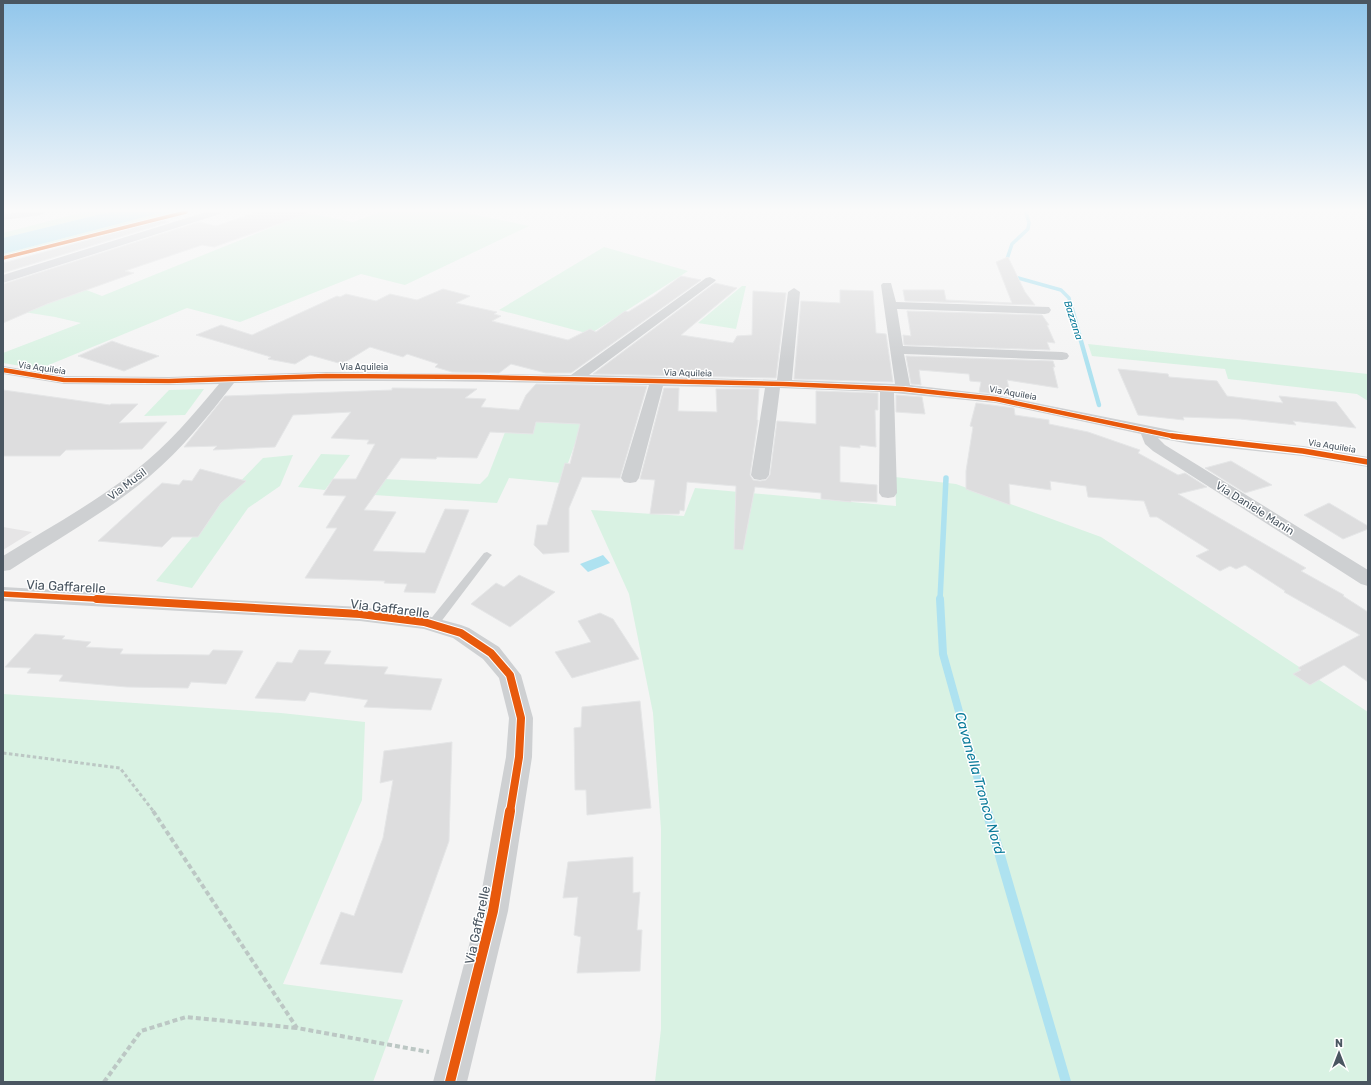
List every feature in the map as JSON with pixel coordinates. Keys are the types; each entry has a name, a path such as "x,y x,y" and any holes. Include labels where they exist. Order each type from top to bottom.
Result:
{"main road":[{"path":"3,279 55,263"}],"street":[{"path":"573,380 710,280"},
{"path":"887,285 897,350 888,493"},
{"path":"760,475 779,384 794,292"},
{"path":"890,306 1045,310"},
{"path":"897,350 1062,356"},
{"name":"Via Aquileia","path":"3,370 64,380 169,381 326,376 472,377 779,384 895,389 996,399 1190,439 1303,451 1368,462"},
{"name":"Via Musil","path":"3,565 99,504 143,473 196,422 230,379"},
{"path":"630,478 657,381"},
{"name":"Via Daniele Manin","path":"1148,431 1151,441 1159,448 1368,579"},
{"name":"Via Gaffarelle","path":"3,594 360,614 433,624 461,633 491,653 510,675 521,718 519,757 493,911 458,1057 450,1082"}],"lane":[{"path":"433,624 487,555"}],"path":[{"path":"3,753 120,768 156,815 297,1028"},
{"path":"104,1082 141,1031 186,1017 297,1028 458,1057"}],"shaded area":[{"path":"3,527 32,532 3,550"}],"green space":[{"path":"184,263 452,263 405,285 361,274 240,322 187,308 39,369 3,363 3,353 81,323 6,309 76,286 102,296"},
{"path":"578,263 659,263 688,271 590,334 499,310"},
{"path":"742,286 746,286 736,329 698,323"},
{"path":"1088,344 1368,374 1368,401 1357,394 1228,379 1225,369 1092,356"},
{"path":"204,389 185,415 144,416 169,390"},
{"path":"583,421 561,483 509,478 497,503 374,495 384,479 480,484 488,476 509,422"},
{"path":"321,454 350,455 325,490 298,487"},
{"path":"293,455 280,486 248,508 192,588 156,581 230,492 263,458"},
{"path":"895,477 956,484 1101,537 1368,712 1368,1082 655,1082 661,1029 661,829 653,713 629,594 591,510 684,516 695,488 896,506"},
{"path":"3,694 281,713 365,722 362,800 283,984 403,1000 373,1082 3,1082"}],"water":[{"path":"603,555 610,563 588,572 580,564"}],"building":[{"path":"3,263 4,263 37,263 3,273"},
{"path":"71,263 150,263 125,271 134,273 47,304 3,323 3,284"},
{"path":"996,263 1011,263 1025,292 1035,305 905,301 903,290 944,290 946,300 1012,303"},
{"path":"681,276 701,280 571,373 546,373 511,364 499,373 452,372 435,367 438,364 407,354 403,357 370,347 342,364 310,355 295,364 268,359 271,357 196,335 221,325 252,335 337,296 340,297 346,294 376,301 390,294 417,300 443,289 470,296 456,303 497,312 494,314 501,316 492,321 568,340 590,329 596,332 625,311 628,312 654,296"},
{"path":"715,283 737,288 681,335 733,343 737,336 752,335 753,291 786,293 776,378 593,374"},
{"path":"840,290 873,291 876,333 886,334 893,382 794,379 801,301 840,303"},
{"path":"907,311 1042,315 1049,325 1047,325 1055,343 1047,342 1050,350 904,345 903,335 911,336"},
{"path":"112,341 159,356 124,371 78,356"},
{"path":"906,356 1053,361 1058,388 1007,380 1011,396 979,392 981,382 970,381 969,374 919,370 921,385 911,384"},
{"path":"1118,369 1168,374 1169,377 1217,381 1227,396 1283,403 1279,396 1336,402 1356,428 1293,421 1296,425 1240,419 1183,417 1184,420 1138,415"},
{"path":"536,384 647,386 620,478 582,477 569,508 569,552 543,554 534,545 537,525 547,525 565,463 570,464 580,424 536,422 533,434 490,432 477,458 401,458 364,510 396,512 373,551 425,553 445,509 469,510 435,593 404,592 407,584 384,583 385,581 305,578 337,528 326,528 346,496 323,495 333,479 356,479 375,444 367,444 369,440 331,438 351,412 293,415 275,447 213,450 217,446 184,447 225,396 392,390 392,388 477,389 465,398 486,399 481,407 519,410 526,395"},
{"path":"664,388 679,388 678,411 717,412 716,389 759,389 758,420 750,475 753,480 760,481 766,480 770,475 777,421 816,424 816,391 878,393 878,410 875,410 876,447 860,445 860,448 840,446 840,482 877,485 877,502 851,502 821,499 821,493 755,487 743,550 734,549 736,486 687,482 684,511 680,510 679,514 650,514 655,480 640,479"},
{"path":"3,390 110,405 138,404 119,423 167,422 142,449 66,450 60,456 3,456"},
{"path":"896,395 922,397 925,414 896,412"},
{"path":"976,403 1014,408 1015,415 1049,420 1049,424 1088,432 1140,450 1138,453 1178,475 1185,473 1207,487 1178,494 1306,568 1301,571 1344,595 1343,596 1368,612 1368,682 1344,665 1310,685 1293,674 1301,670 1298,668 1360,635 1284,592 1285,591 1245,565 1236,569 1230,566 1220,571 1196,556 1209,550 1157,517 1150,517 1144,501 1088,497 1086,486 1050,481 1051,490 1009,484 1010,505 966,489 966,471 973,427 970,426"},
{"path":"1231,461 1272,485 1245,493 1205,468"},
{"path":"200,469 246,481 221,503 198,537 172,537 162,547 98,541 162,483 179,485 183,480 192,481"},
{"path":"1329,503 1368,526 1368,529 1343,539 1304,515"},
{"path":"519,575 555,592 510,627 471,604 496,583 504,587"},
{"path":"600,613 613,619 639,659 572,678 555,652 591,642 578,621"},
{"path":"35,634 65,636 62,639 91,642 86,647 123,649 120,654 209,655 213,650 243,651 226,684 191,682 188,688 127,687 59,681 63,675 27,673 31,668 5,667"},
{"path":"299,650 331,651 324,664 388,667 384,674 442,679 431,710 364,707 368,700 310,692 305,701 255,698 277,662 292,663"},
{"path":"640,701 651,808 587,815 586,790 575,790 574,728 581,727 582,707"},
{"path":"452,742 449,841 402,973 320,964 341,912 354,916 383,838 393,780 380,783 384,751"},
{"path":"633,857 633,893 640,892 637,930 642,930 640,971 577,973 581,937 574,935 578,897 563,898 568,862"}],"waterway":[{"name":"Bazzana","path":"1011,276 1061,290 1069,298 1072,310"},
{"name":"Bazzana","path":"1072,309 1099,405"},
{"name":"Cavanella Tronco Nord","path":"940,599 946,478"},
{"name":"Cavanella Tronco Nord","path":"940,599 943,654 987,812"},
{"name":"Cavanella Tronco Nord","path":"987,811 1066,1082"}],"cycle path":[{"path":"3,370 64,380 169,381 326,376 479,377 784,384 903,389 996,399 1190,439 1303,451 1368,462"},
{"path":"3,594 360,614 424,622 461,633 491,653 510,675 521,718 519,757 493,911 450,1082"}]}
